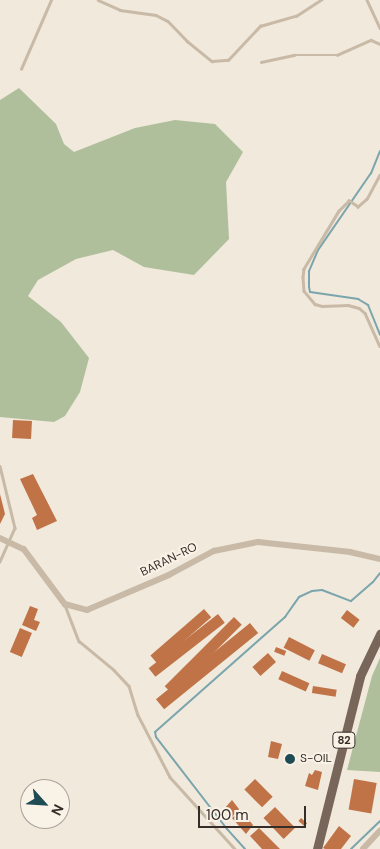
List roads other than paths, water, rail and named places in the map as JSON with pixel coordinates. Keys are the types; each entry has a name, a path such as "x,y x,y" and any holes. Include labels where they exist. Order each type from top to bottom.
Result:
{"main road":[{"name":"82","path":"317,849 360,676 380,634"}],"street":[{"path":"0,538 24,549 65,604"},
{"name":"BARAN-RO","path":"65,604 87,610 169,575 214,551 258,542 350,552 380,559"},
{"path":"363,849 380,831"}],"lane":[{"path":"21,69 52,0"},
{"path":"98,0 120,10 156,14 168,21 187,41 212,61 228,60 260,26 296,16 321,0"},
{"path":"368,0 380,28"},
{"path":"261,62 294,55 336,55 371,40 380,44"},
{"path":"380,175 367,199 358,207 349,202 339,211 304,269 304,291 315,304 322,306 348,305 359,308 365,313 380,346"},
{"path":"0,466 15,528 0,562"},
{"path":"65,604 79,641 114,670 128,686 138,715 170,777 235,849"}],"waterway":[{"path":"380,151 371,173 318,250 309,271 310,292 358,299 368,305 380,335"},
{"path":"245,849 227,829 156,737 155,732 285,617 299,597 312,591 322,590 351,601 373,582 380,573"},
{"path":"351,849 380,821"}],"place":[{"name":"S-OIL","path":"290,759"}]}
